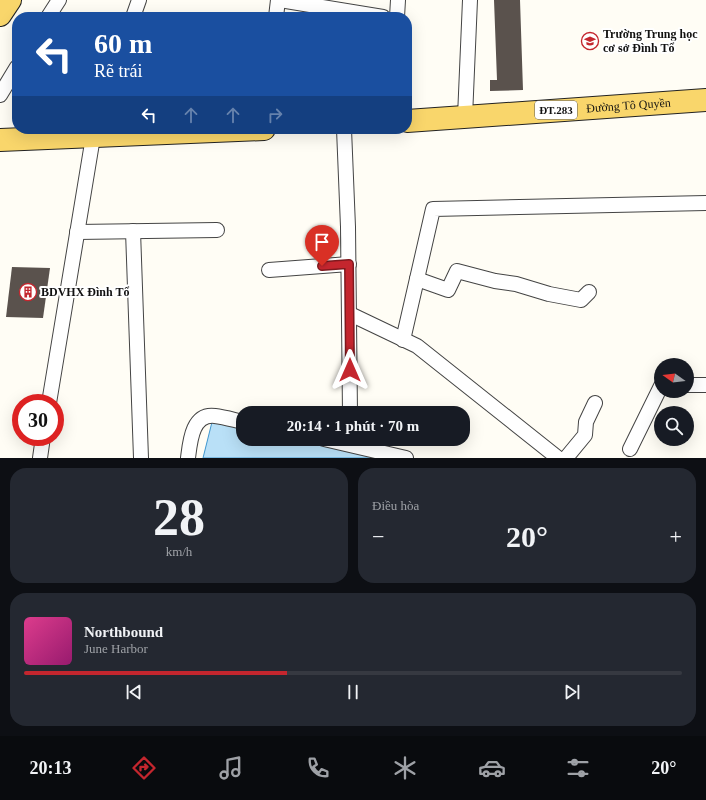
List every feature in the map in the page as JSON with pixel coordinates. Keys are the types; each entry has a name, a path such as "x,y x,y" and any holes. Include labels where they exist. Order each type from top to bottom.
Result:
{"main road":[{"path":"0,15 10,0"},
{"name":"Đường Tô Quyền","path":"412,121 706,100"},
{"path":"0,140 157,134"}],"street":[{"path":"51,12 59,0"},
{"path":"135,12 139,0"},
{"path":"277,12 279,0 352,12"},
{"path":"397,12 398,0"},
{"path":"465,117 470,0"},
{"path":"0,95 12,75"},
{"path":"344,134 349,264 350,406"},
{"path":"50,394 93,137"},
{"path":"403,340 433,209 706,203"},
{"path":"77,232 216,230"},
{"path":"133,231 141,458"},
{"path":"269,270 349,264"},
{"path":"417,279 448,290 458,271 495,281 516,284 549,294 581,300 589,292"},
{"path":"350,314 417,346 558,458"},
{"path":"694,385 706,385"},
{"path":"630,449 655,398"},
{"path":"566,458 585,435 586,422 595,403"},
{"path":"188,458 192,434 195,426 200,420 214,415 236,420"},
{"path":"40,458 42,446"},
{"path":"365,446 406,458"}],"water":[{"path":"213,418 236,423 236,446 328,446 377,458 203,458"}],"building":[{"path":"494,0 520,0 523,90 490,91 490,80 497,80"},
{"name":"BDVHX Đình Tổ","path":"12,267 50,268 43,318 6,317"}],"place":[{"name":"Trường Trung học cơ sở Đình Tổ","path":"590,41"},
{"name":"BDVHX Đình Tổ","path":"28,292"}],"route":[{"path":"322,266 349,264 350,370"}]}
